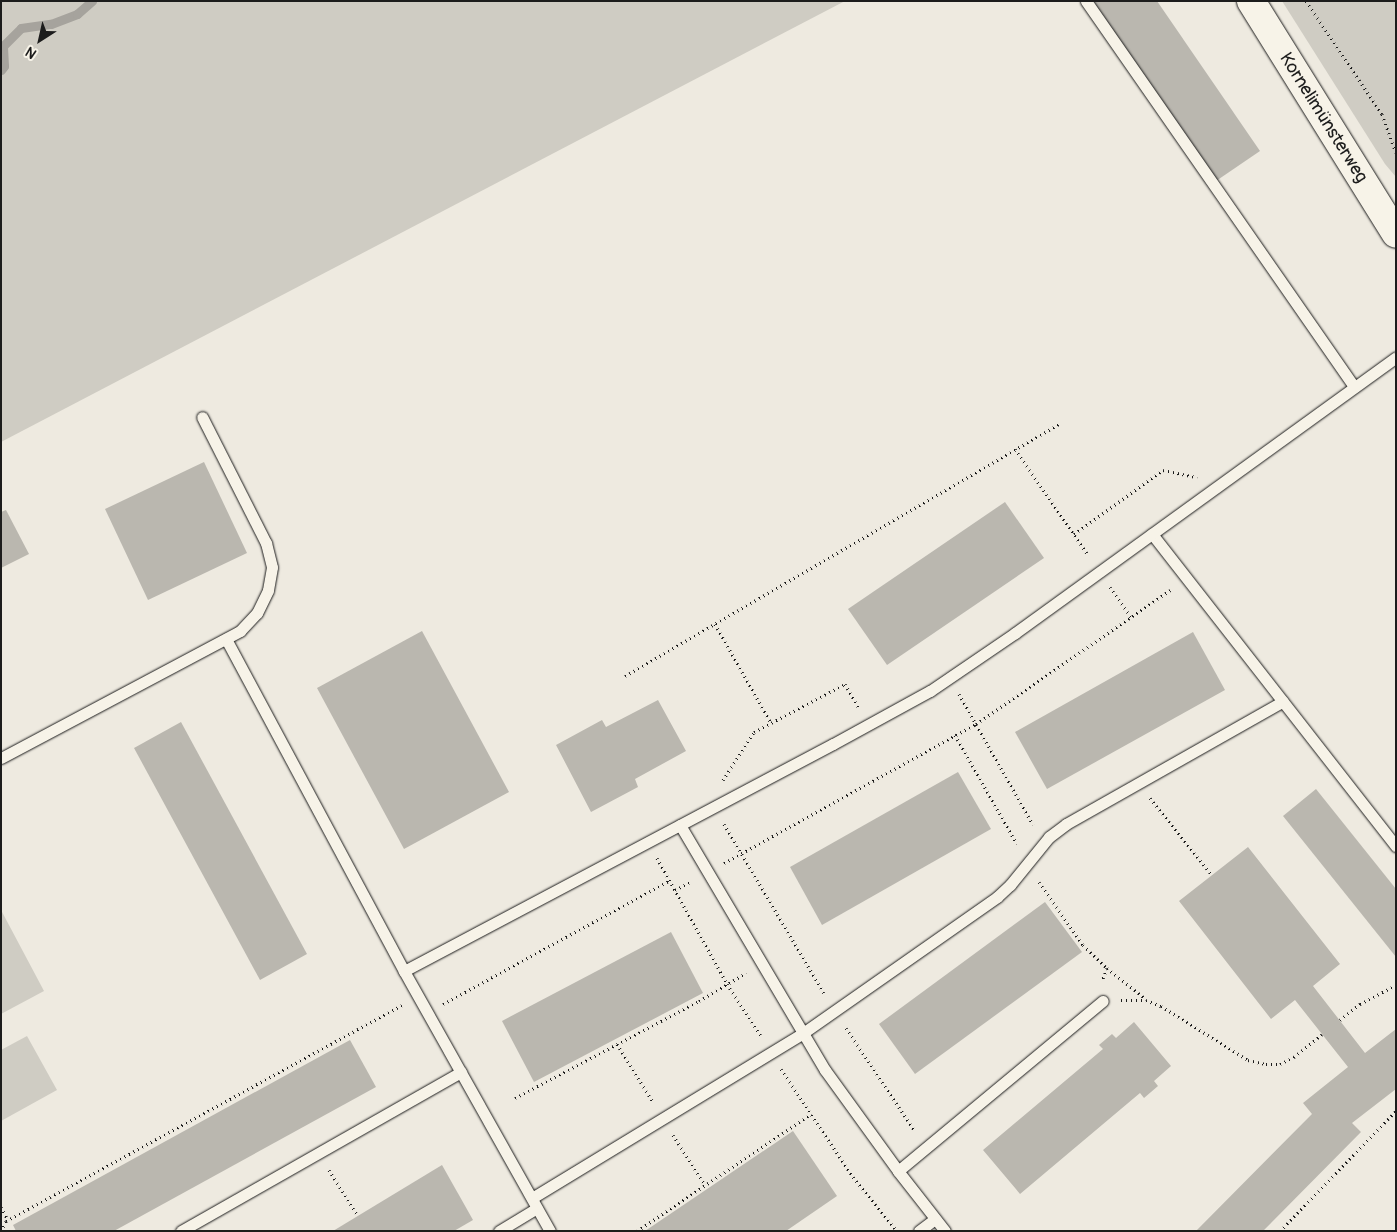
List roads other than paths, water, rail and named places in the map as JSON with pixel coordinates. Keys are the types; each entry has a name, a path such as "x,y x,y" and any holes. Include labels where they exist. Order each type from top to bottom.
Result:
{"street":[{"name":"Kornelimünsterweg","path":"1251,1 1384,206 1396,234"}],"lane":[{"path":"1086,1 1354,387"},
{"path":"404,970 680,826 869,724 949,677 1015,633 1396,357"},
{"path":"1,758 226,639 240,631 257,613 268,590 272,567 266,543 202,417"},
{"path":"1152,534 1396,846"},
{"path":"226,639 404,970 550,1231"},
{"path":"500,1231 534,1203 803,1033 997,897 1010,886 1043,843 1066,824 1283,701"},
{"path":"680,826 825,1070 898,1171 945,1231"},
{"path":"898,1171 1103,1000"},
{"path":"181,1231 461,1072"},
{"path":"920,1231 935,1218"}],"waterway":[{"path":"1,70 4,66 3,46 21,28 51,24 77,14 92,1"}]}
